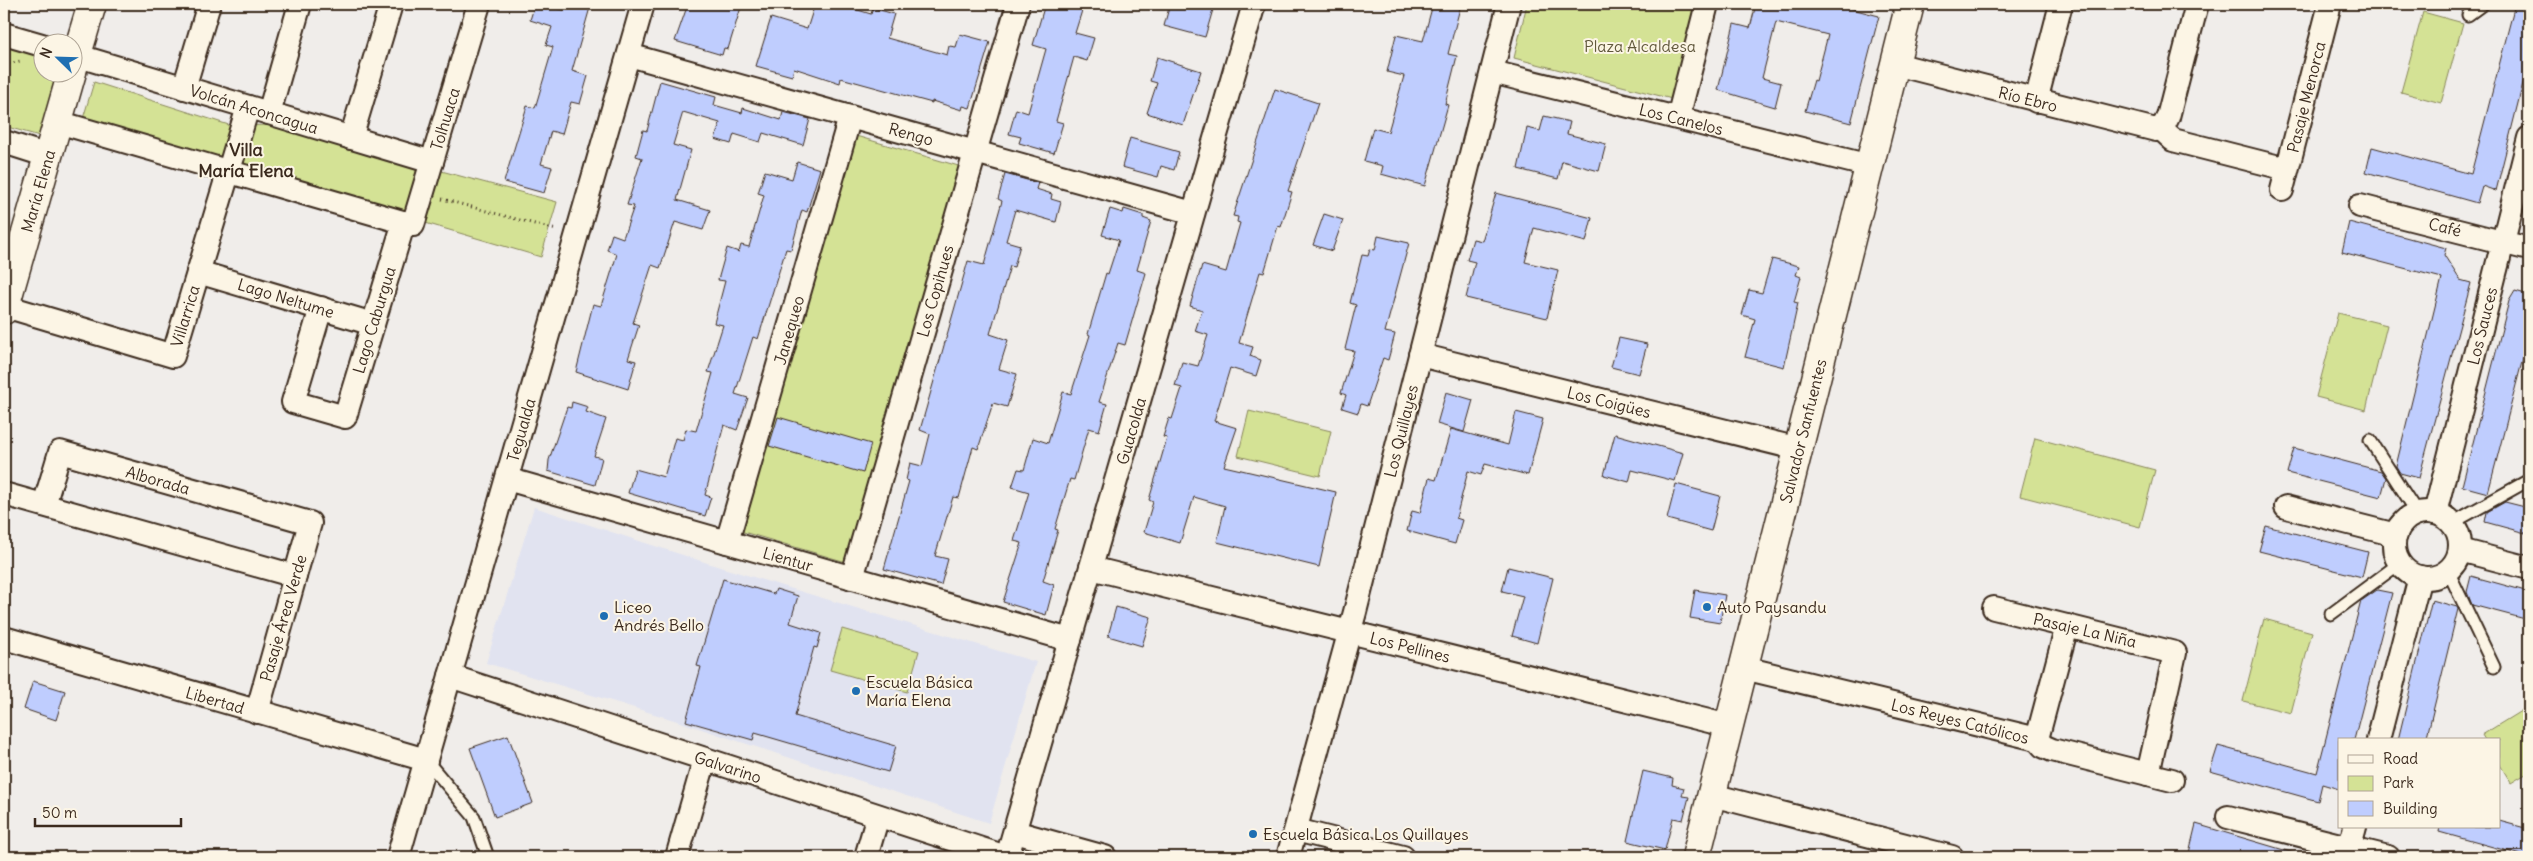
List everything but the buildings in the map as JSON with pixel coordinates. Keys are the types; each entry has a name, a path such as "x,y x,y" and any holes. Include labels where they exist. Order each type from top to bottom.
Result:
{"street":[{"name":"María Elena","path":"82,37 92,4"},
{"path":"184,88 208,4"},
{"path":"269,113 300,4"},
{"path":"351,138 391,4"},
{"name":"Tolhuaca","path":"404,222 413,225 479,4"},
{"name":"Tegualda","path":"398,857 643,4"},
{"name":"Los Copihues","path":"852,578 1018,4"},
{"name":"Guacolda","path":"1007,857 1254,4"},
{"name":"Los Quillayes","path":"1288,857 1350,632 1509,4"},
{"path":"1678,118 1707,4"},
{"name":"Salvador Sanfuentes","path":"1696,857 1910,4"},
{"path":"2036,101 2061,4"},
{"path":"2160,128 2168,117 2197,4"},
{"name":"Pasaje Menorca","path":"2160,128 2172,140 2285,180 2330,4"},
{"path":"4,34 32,42"},
{"name":"Rengo","path":"629,55 1194,213"},
{"name":"Río Ebro","path":"1895,64 2151,130 2160,128"},
{"name":"Volcán Aconcagua","path":"82,65 184,88 432,162"},
{"name":"Los Canelos","path":"1492,72 1870,166"},
{"name":"María Elena","path":"4,308 69,82"},
{"name":"Villarrica","path":"4,308 173,356 248,107"},
{"name":"Janequeo","path":"727,542 850,117"},
{"path":"58,122 404,222"},
{"name":"Los Sauces","path":"2435,517 2529,138"},
{"path":"4,142 48,156"},
{"name":"Café","path":"2360,206 2529,249"},
{"name":"Lago Caburgua","path":"321,308 293,402 345,417 404,222"},
{"name":"Lago Neltume","path":"198,272 373,324"},
{"name":"Los Coigües","path":"1420,355 1799,449"},
{"name":"Alborada","path":"44,505 60,452 310,524"},
{"name":"Lientur","path":"507,479 1070,640"},
{"path":"4,494 295,576"},
{"path":"2286,507 2396,535"},
{"path":"2435,517 2460,540 2460,550 2454,565 2448,571 2439,576 2420,578 2405,570 2400,563 2394,545 2396,535 2401,526 2435,517"},
{"name":"Pasaje Área Verde","path":"256,712 310,524"},
{"path":"2460,550 2529,568"},
{"name":"Los Pellines","path":"1091,568 1729,726"},
{"path":"2379,738 2420,578"},
{"name":"Pasaje La Niña","path":"1994,608 2175,653 2148,774"},
{"path":"2037,739 2067,626"},
{"name":"Libertad","path":"4,638 426,760"},
{"name":"Los Reyes Católicos","path":"1744,668 2037,739 2043,746 2052,750 2172,780"},
{"name":"Galvarino","path":"450,676 1007,857"},
{"path":"677,857 705,759"},
{"path":"1712,795 1952,857"},
{"path":"866,857 878,816"},
{"path":"2228,817 2350,844 2388,857"},
{"path":"1296,830 1404,857"},
{"path":"1015,832 1105,857"}],"lane":[{"path":"2468,15 2483,4"},
{"path":"2370,440 2435,517 2529,480"},
{"path":"2331,614 2400,563"},
{"path":"2448,571 2494,667"},
{"path":"426,760 474,817 488,857"}],"path":[{"path":"422,194 577,236"}],"shaded area":[{"name":"Escuela Básica María Elena","path":"534,507 723,568 1036,662 989,823 674,720 486,663"}],"green space":[{"name":"Plaza Alcaldesa","path":"1527,4 1696,4 1672,99 1514,58"},
{"path":"2423,12 2463,23 2441,103 2401,92"},
{"path":"4,41 32,49 32,82 66,82 50,139 4,126"},
{"path":"94,82 232,126 270,125 557,202 541,257 82,122"},
{"path":"856,136 962,167 846,562 740,531"},
{"path":"2338,313 2387,325 2366,410 2316,397"},
{"path":"1249,411 1331,431 1320,476 1238,456"},
{"path":"2035,438 2155,470 2140,527 2020,496"},
{"path":"2264,619 2312,632 2291,713 2243,701"},
{"path":"842,629 919,651 907,692 830,670"},
{"path":"2529,706 2529,772 2511,783 2500,765 2500,738 2484,738 2482,735"}],"place":[{"name":"Auto Paysandu","path":"1707,607"},
{"name":"Liceo Andrés Bello","path":"604,616"},
{"name":"Escuela Básica María Elena","path":"856,691"},
{"name":"Escuela Básica Los Quillayes","path":"1253,834"}],"district":[{"name":"Villa María Elena","path":"246,159"}]}
